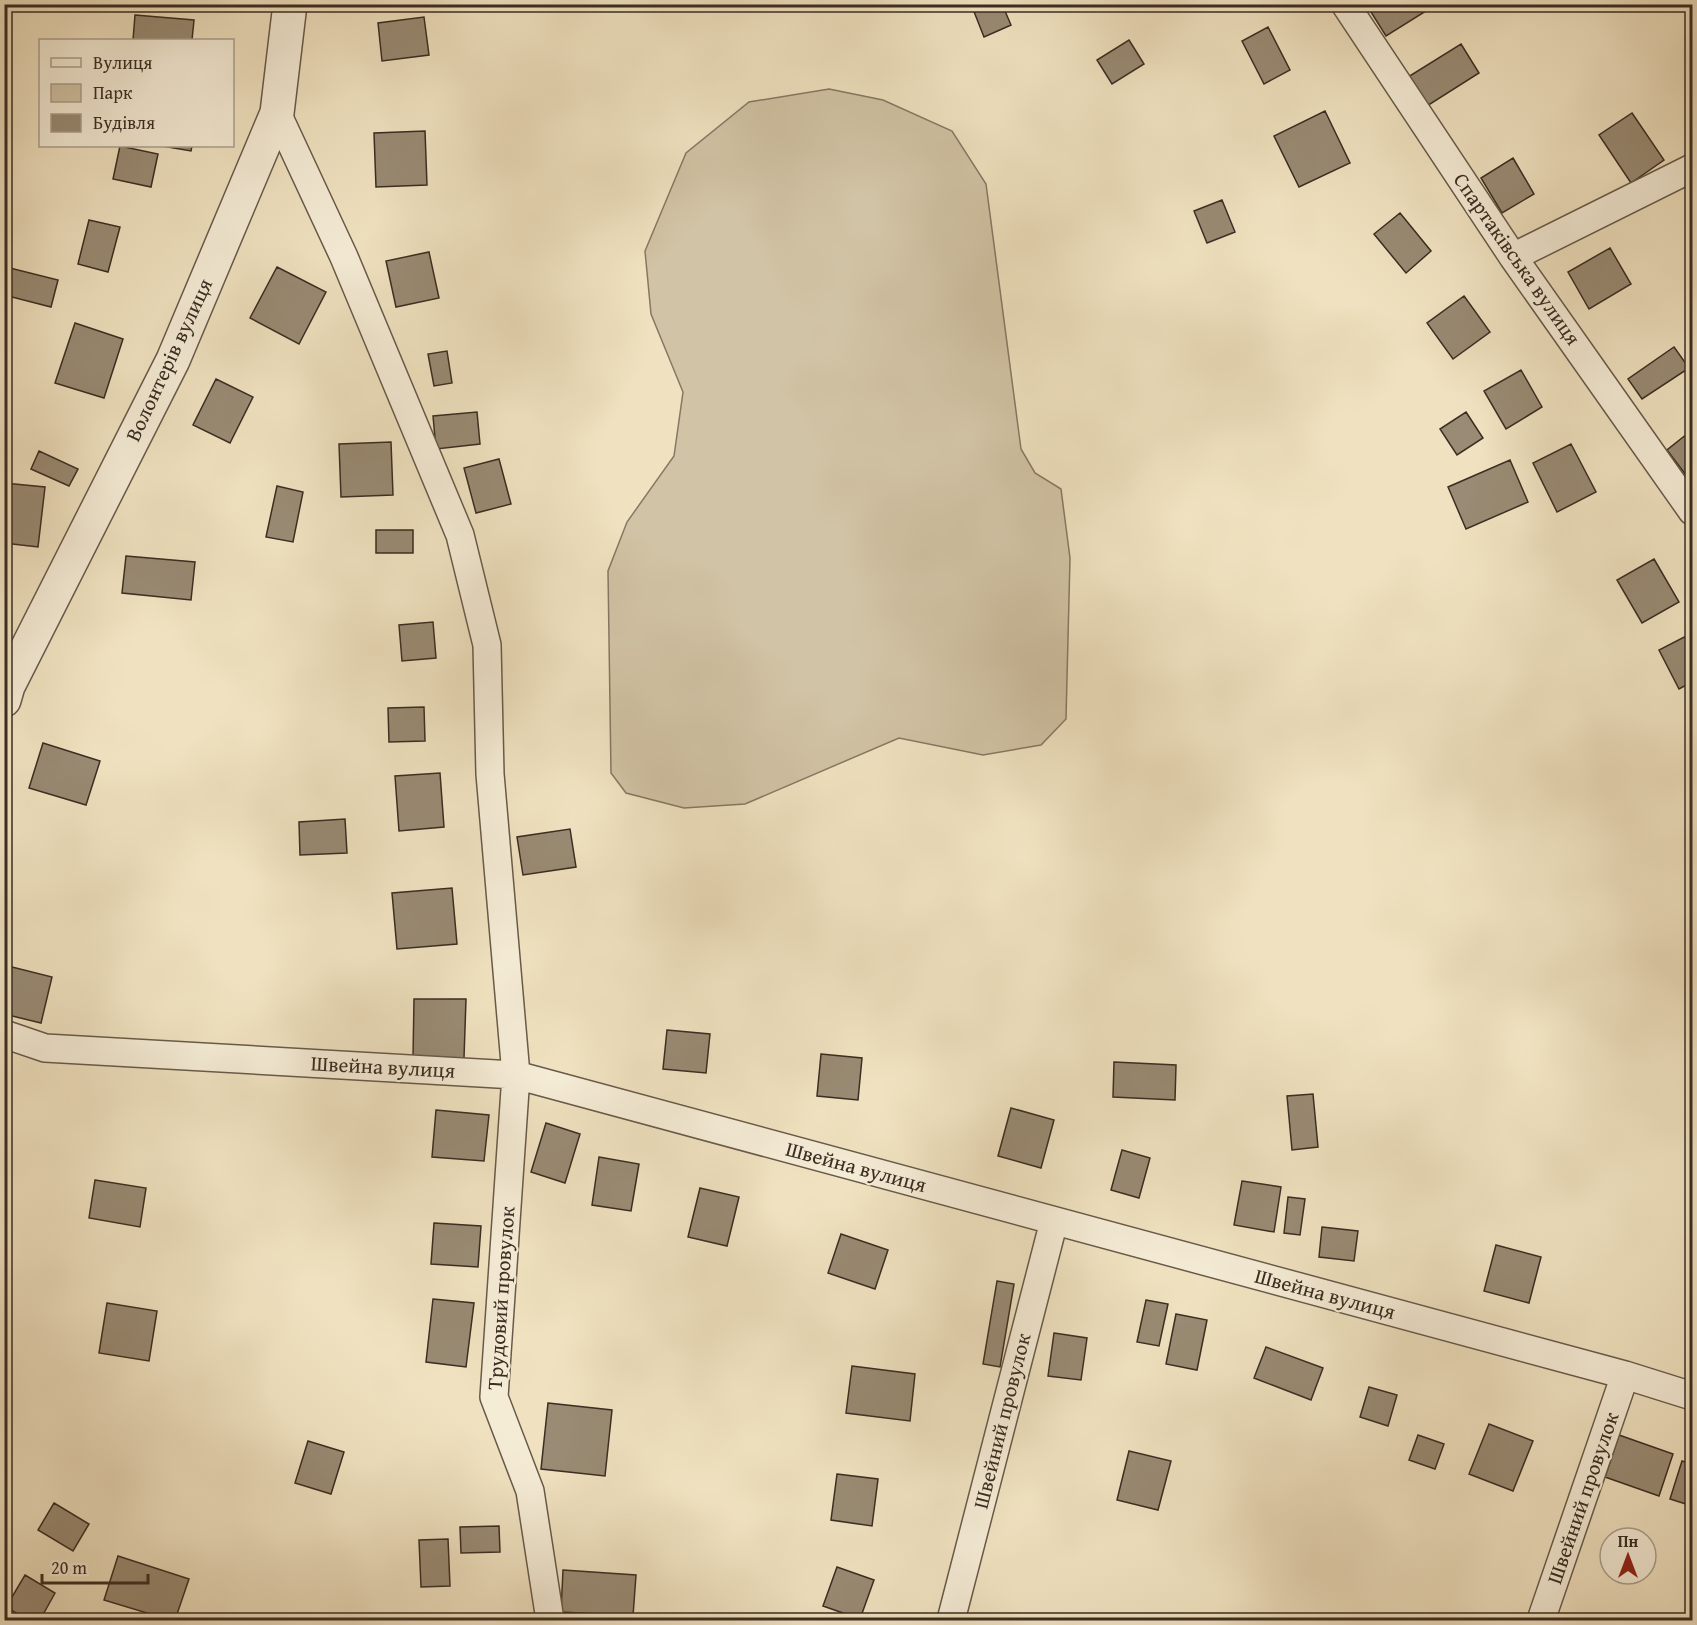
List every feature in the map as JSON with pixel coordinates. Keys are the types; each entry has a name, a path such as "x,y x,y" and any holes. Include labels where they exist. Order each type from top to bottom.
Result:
{"street":[{"name":"Волонтерів вулиця","path":"4,700 8,686 173,360 277,112 290,4"},
{"name":"Спартаківська вулиця","path":"1345,4 1514,257 1692,511"},
{"name":"Трудовий провулок","path":"277,112 344,257 460,534 487,645 490,774 516,1075 494,1397 530,1491 550,1620"},
{"path":"1514,257 1692,168"},
{"name":"Швейна вулиця","path":"4,1034 45,1048 516,1075 1625,1375 1692,1396"},
{"name":"Швейний провулок","path":"951,1620 1054,1221"},
{"name":"Швейний провулок","path":"1541,1620 1625,1375"}],"green space":[{"path":"829,89 883,100 952,131 986,184 1021,449 1035,473 1061,489 1070,558 1066,719 1041,745 983,755 899,738 745,804 684,808 626,793 611,773 608,571 627,522 674,456 683,392 651,314 645,251 686,153 749,102"}],"building":[{"path":"971,4 1002,4 1011,25 984,37"},
{"path":"1366,4 1422,4 1426,11 1386,36"},
{"path":"135,15 194,20 192,39 133,39"},
{"path":"424,17 429,55 382,61 378,23"},
{"path":"1268,27 1290,70 1264,84 1242,41"},
{"path":"1129,40 1144,64 1112,84 1097,60"},
{"path":"1461,44 1479,73 1427,106 1408,77"},
{"path":"1325,111 1350,163 1299,187 1274,136"},
{"path":"1632,113 1664,160 1631,183 1599,135"},
{"path":"425,131 427,185 376,187 374,133"},
{"path":"120,147 158,154 151,187 113,179"},
{"path":"168,147 192,147 191,151"},
{"path":"1513,158 1534,194 1502,213 1481,178"},
{"path":"1222,200 1235,232 1207,243 1194,211"},
{"path":"1400,213 1431,251 1406,273 1374,234"},
{"path":"89,220 120,227 108,272 78,264"},
{"path":"1610,248 1631,284 1589,309 1568,272"},
{"path":"429,252 439,298 396,307 386,261"},
{"path":"6,267 58,280 51,307 4,295"},
{"path":"277,267 326,292 299,344 250,318"},
{"path":"1464,296 1490,332 1453,359 1427,323"},
{"path":"4,323 11,325 4,347"},
{"path":"75,323 123,339 104,398 55,383"},
{"path":"1674,347 1689,368 1642,399 1628,379"},
{"path":"447,351 452,383 434,386 428,354"},
{"path":"1521,370 1542,407 1506,429 1484,391"},
{"path":"216,379 253,397 230,443 193,425"},
{"path":"477,412 480,444 436,449 433,416"},
{"path":"1466,412 1483,438 1457,455 1440,429"},
{"path":"1692,430 1692,483 1667,450"},
{"path":"391,442 393,495 341,497 339,444"},
{"path":"1571,444 1596,492 1557,512 1533,463"},
{"path":"39,451 78,469 69,486 31,469"},
{"path":"499,459 511,504 476,513 464,468"},
{"path":"1510,460 1528,502 1466,529 1448,487"},
{"path":"4,483 45,487 38,547 4,543"},
{"path":"277,486 303,492 293,542 266,537"},
{"path":"376,530 413,530 413,553 376,553"},
{"path":"126,556 195,562 191,600 122,593"},
{"path":"1654,559 1679,602 1642,623 1617,580"},
{"path":"433,622 436,658 402,661 399,625"},
{"path":"1692,633 1692,682 1679,689 1659,650"},
{"path":"424,707 425,741 389,742 388,708"},
{"path":"43,743 100,761 86,805 29,788"},
{"path":"440,773 444,827 399,831 395,776"},
{"path":"345,819 347,853 300,855 299,822"},
{"path":"570,829 576,867 523,875 517,837"},
{"path":"452,888 457,944 397,949 392,893"},
{"path":"4,965 52,977 41,1023 4,1014"},
{"path":"414,999 466,999 464,1058 413,1057"},
{"path":"667,1030 710,1034 706,1073 663,1069"},
{"path":"821,1054 862,1058 858,1100 817,1096"},
{"path":"1114,1062 1176,1065 1175,1100 1113,1097"},
{"path":"1313,1094 1318,1147 1292,1150 1287,1096"},
{"path":"1011,1108 1054,1120 1041,1168 998,1156"},
{"path":"436,1110 489,1115 484,1161 432,1157"},
{"path":"546,1123 580,1134 565,1183 531,1172"},
{"path":"1122,1150 1150,1158 1139,1198 1111,1190"},
{"path":"599,1157 639,1164 631,1211 592,1205"},
{"path":"95,1180 146,1188 140,1227 89,1218"},
{"path":"1242,1181 1281,1187 1274,1232 1234,1225"},
{"path":"700,1188 739,1197 727,1246 688,1237"},
{"path":"1288,1197 1305,1199 1300,1235 1284,1233"},
{"path":"434,1223 481,1226 478,1267 431,1264"},
{"path":"1322,1227 1358,1231 1354,1261 1319,1257"},
{"path":"841,1234 888,1250 875,1289 828,1273"},
{"path":"1496,1245 1541,1257 1529,1303 1484,1291"},
{"path":"997,1281 1014,1284 1000,1367 983,1364"},
{"path":"433,1299 474,1303 466,1367 426,1362"},
{"path":"1146,1300 1168,1304 1159,1346 1137,1342"},
{"path":"107,1303 157,1311 149,1361 99,1353"},
{"path":"1176,1314 1207,1320 1197,1370 1166,1364"},
{"path":"1054,1333 1087,1338 1081,1380 1048,1376"},
{"path":"1266,1347 1323,1368 1311,1400 1254,1378"},
{"path":"852,1366 915,1374 910,1421 846,1413"},
{"path":"1369,1387 1397,1395 1388,1426 1360,1417"},
{"path":"548,1403 612,1410 605,1476 541,1469"},
{"path":"1489,1424 1533,1441 1513,1491 1469,1474"},
{"path":"1418,1435 1444,1444 1435,1469 1409,1460"},
{"path":"1619,1435 1673,1454 1659,1496 1605,1477"},
{"path":"308,1441 344,1452 331,1494 295,1483"},
{"path":"1129,1451 1171,1461 1158,1510 1117,1500"},
{"path":"1682,1461 1692,1464 1692,1506 1670,1499"},
{"path":"837,1474 878,1479 872,1526 831,1520"},
{"path":"54,1503 89,1524 73,1551 38,1530"},
{"path":"499,1526 500,1552 461,1553 460,1527"},
{"path":"448,1539 450,1586 421,1587 419,1540"},
{"path":"118,1556 189,1579 175,1620 104,1600"},
{"path":"837,1567 874,1580 860,1619 823,1606"},
{"path":"563,1570 636,1575 633,1616 561,1612"},
{"path":"25,1575 55,1593 40,1620 28,1620 6,1607"}]}
